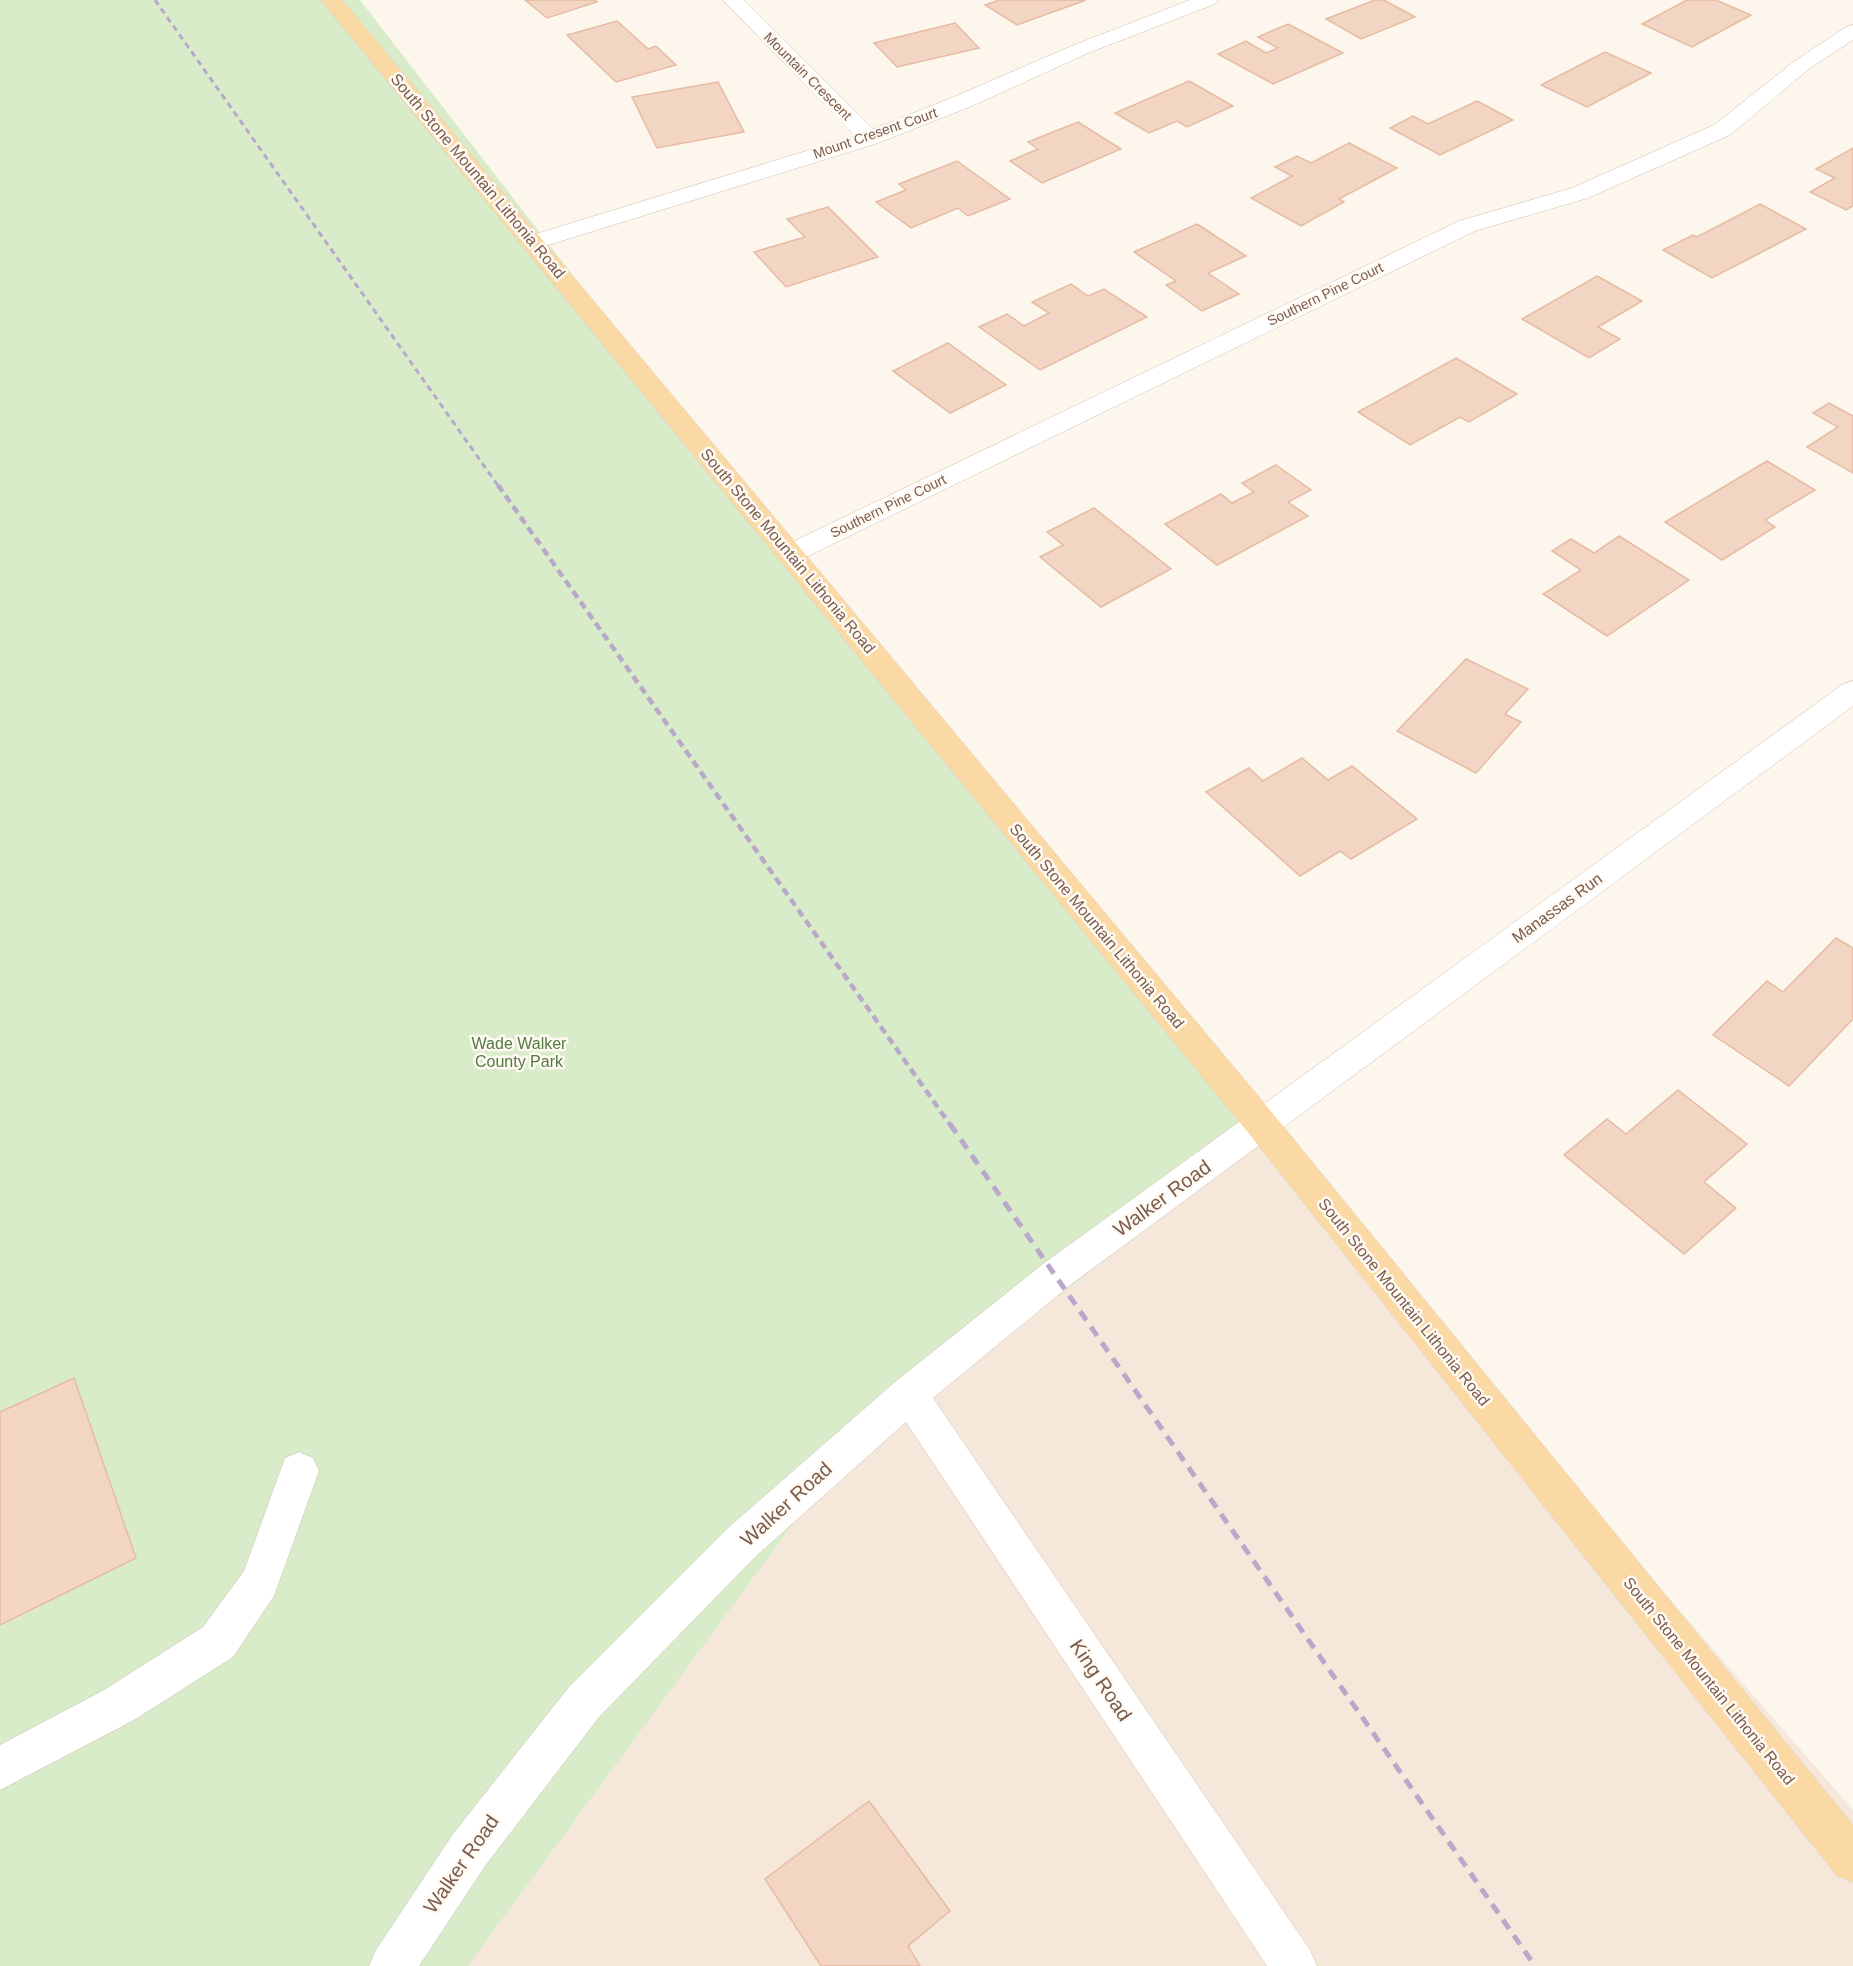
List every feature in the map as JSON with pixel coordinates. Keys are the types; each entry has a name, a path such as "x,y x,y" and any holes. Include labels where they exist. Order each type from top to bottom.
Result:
{"main road":[{"name":"South Stone Mountain Lithonia Road","path":"331,0 534,242 1262,1125 1853,1860"}],"street":[{"name":"Mount Cresent Court","path":"534,242 870,138 964,101 1081,49 1208,0"},
{"name":"Mountain Crescent","path":"740,7 870,138"},
{"name":"Southern Pine Court","path":"790,554 1467,226 1580,193 1722,130 1803,64 1853,32"},
{"name":"Manassas Run","path":"1262,1125 1853,691"},
{"name":"Walker Road","path":"392,1966 469,1850 584,1702 742,1542 909,1394 1056,1275 1262,1125"},
{"name":"King Road","path":"909,1394 1294,1966"},
{"path":"0,1768 119,1705 218,1642 260,1582 299,1471"}],"shaded area":[{"path":"1268,1137 1853,1810 1853,1966 468,1966 837,1464"}],"green space":[{"name":"Wade Walker County Park","path":"0,0 360,0 1001,829 1268,1137 837,1464 468,1966 0,1966"}],"building":[{"path":"525,0 595,0 597,2 547,18"},
{"path":"999,0 1086,0 1017,25 985,5"},
{"path":"1375,0 1384,0 1415,17 1361,39 1326,19"},
{"path":"1687,0 1716,0 1751,15 1692,47 1642,24"},
{"path":"617,21 648,49 656,46 676,65 616,82 567,35"},
{"path":"955,23 979,48 897,67 874,43"},
{"path":"1288,24 1343,53 1273,84 1218,54 1246,41 1266,53 1278,48 1258,37"},
{"path":"1605,52 1651,73 1587,107 1541,85"},
{"path":"1189,81 1233,106 1187,127 1177,121 1149,133 1115,113"},
{"path":"718,82 744,132 657,148 632,97"},
{"path":"1477,101 1513,120 1440,155 1390,128 1413,116 1428,124"},
{"path":"1078,122 1121,149 1042,183 1010,161 1038,149 1028,142"},
{"path":"1349,143 1397,168 1339,199 1344,202 1301,226 1251,198 1292,176 1275,167 1297,156 1311,163"},
{"path":"1853,148 1853,206 1846,210 1810,192 1835,178 1816,169"},
{"path":"957,161 1010,199 968,216 958,208 911,228 876,202 906,190 899,184"},
{"path":"1760,204 1806,229 1712,278 1663,250 1693,235 1697,237"},
{"path":"828,207 878,257 786,287 754,252 805,237 787,219"},
{"path":"1197,224 1246,256 1208,273 1239,294 1202,311 1166,285 1176,281 1134,252"},
{"path":"1597,276 1642,301 1598,327 1620,339 1589,358 1522,319"},
{"path":"1071,284 1088,296 1104,289 1147,317 1040,370 979,327 1007,314 1024,326 1049,313 1032,302"},
{"path":"948,343 1006,385 950,413 893,371"},
{"path":"1456,358 1517,394 1469,422 1460,417 1410,445 1358,412"},
{"path":"1829,403 1853,416 1853,473 1807,447 1838,427 1813,413"},
{"path":"1767,461 1815,490 1765,520 1775,527 1722,560 1665,522"},
{"path":"1276,465 1311,490 1288,502 1308,516 1217,565 1165,524 1221,494 1232,503 1254,492 1242,483"},
{"path":"1094,508 1171,569 1101,607 1040,557 1063,545 1047,532"},
{"path":"1619,536 1689,580 1607,636 1543,594 1581,570 1552,551 1571,539 1594,553"},
{"path":"1466,659 1528,689 1505,714 1521,722 1476,773 1397,731"},
{"path":"1302,758 1328,780 1352,766 1417,819 1351,859 1340,851 1300,876 1206,792 1249,768 1263,781"},
{"path":"1836,938 1853,948 1853,1019 1789,1086 1713,1035 1767,981 1783,992"},
{"path":"1678,1090 1747,1144 1704,1182 1736,1208 1684,1254 1564,1155 1607,1119 1626,1134"},
{"path":"74,1378 136,1558 0,1625 0,1412"},
{"path":"869,1801 950,1911 908,1946 920,1966 821,1966 765,1879"}],"railway":[{"path":"155,0 499,487"},
{"path":"498,485 951,1126"},
{"path":"950,1124 1535,1966"}]}
